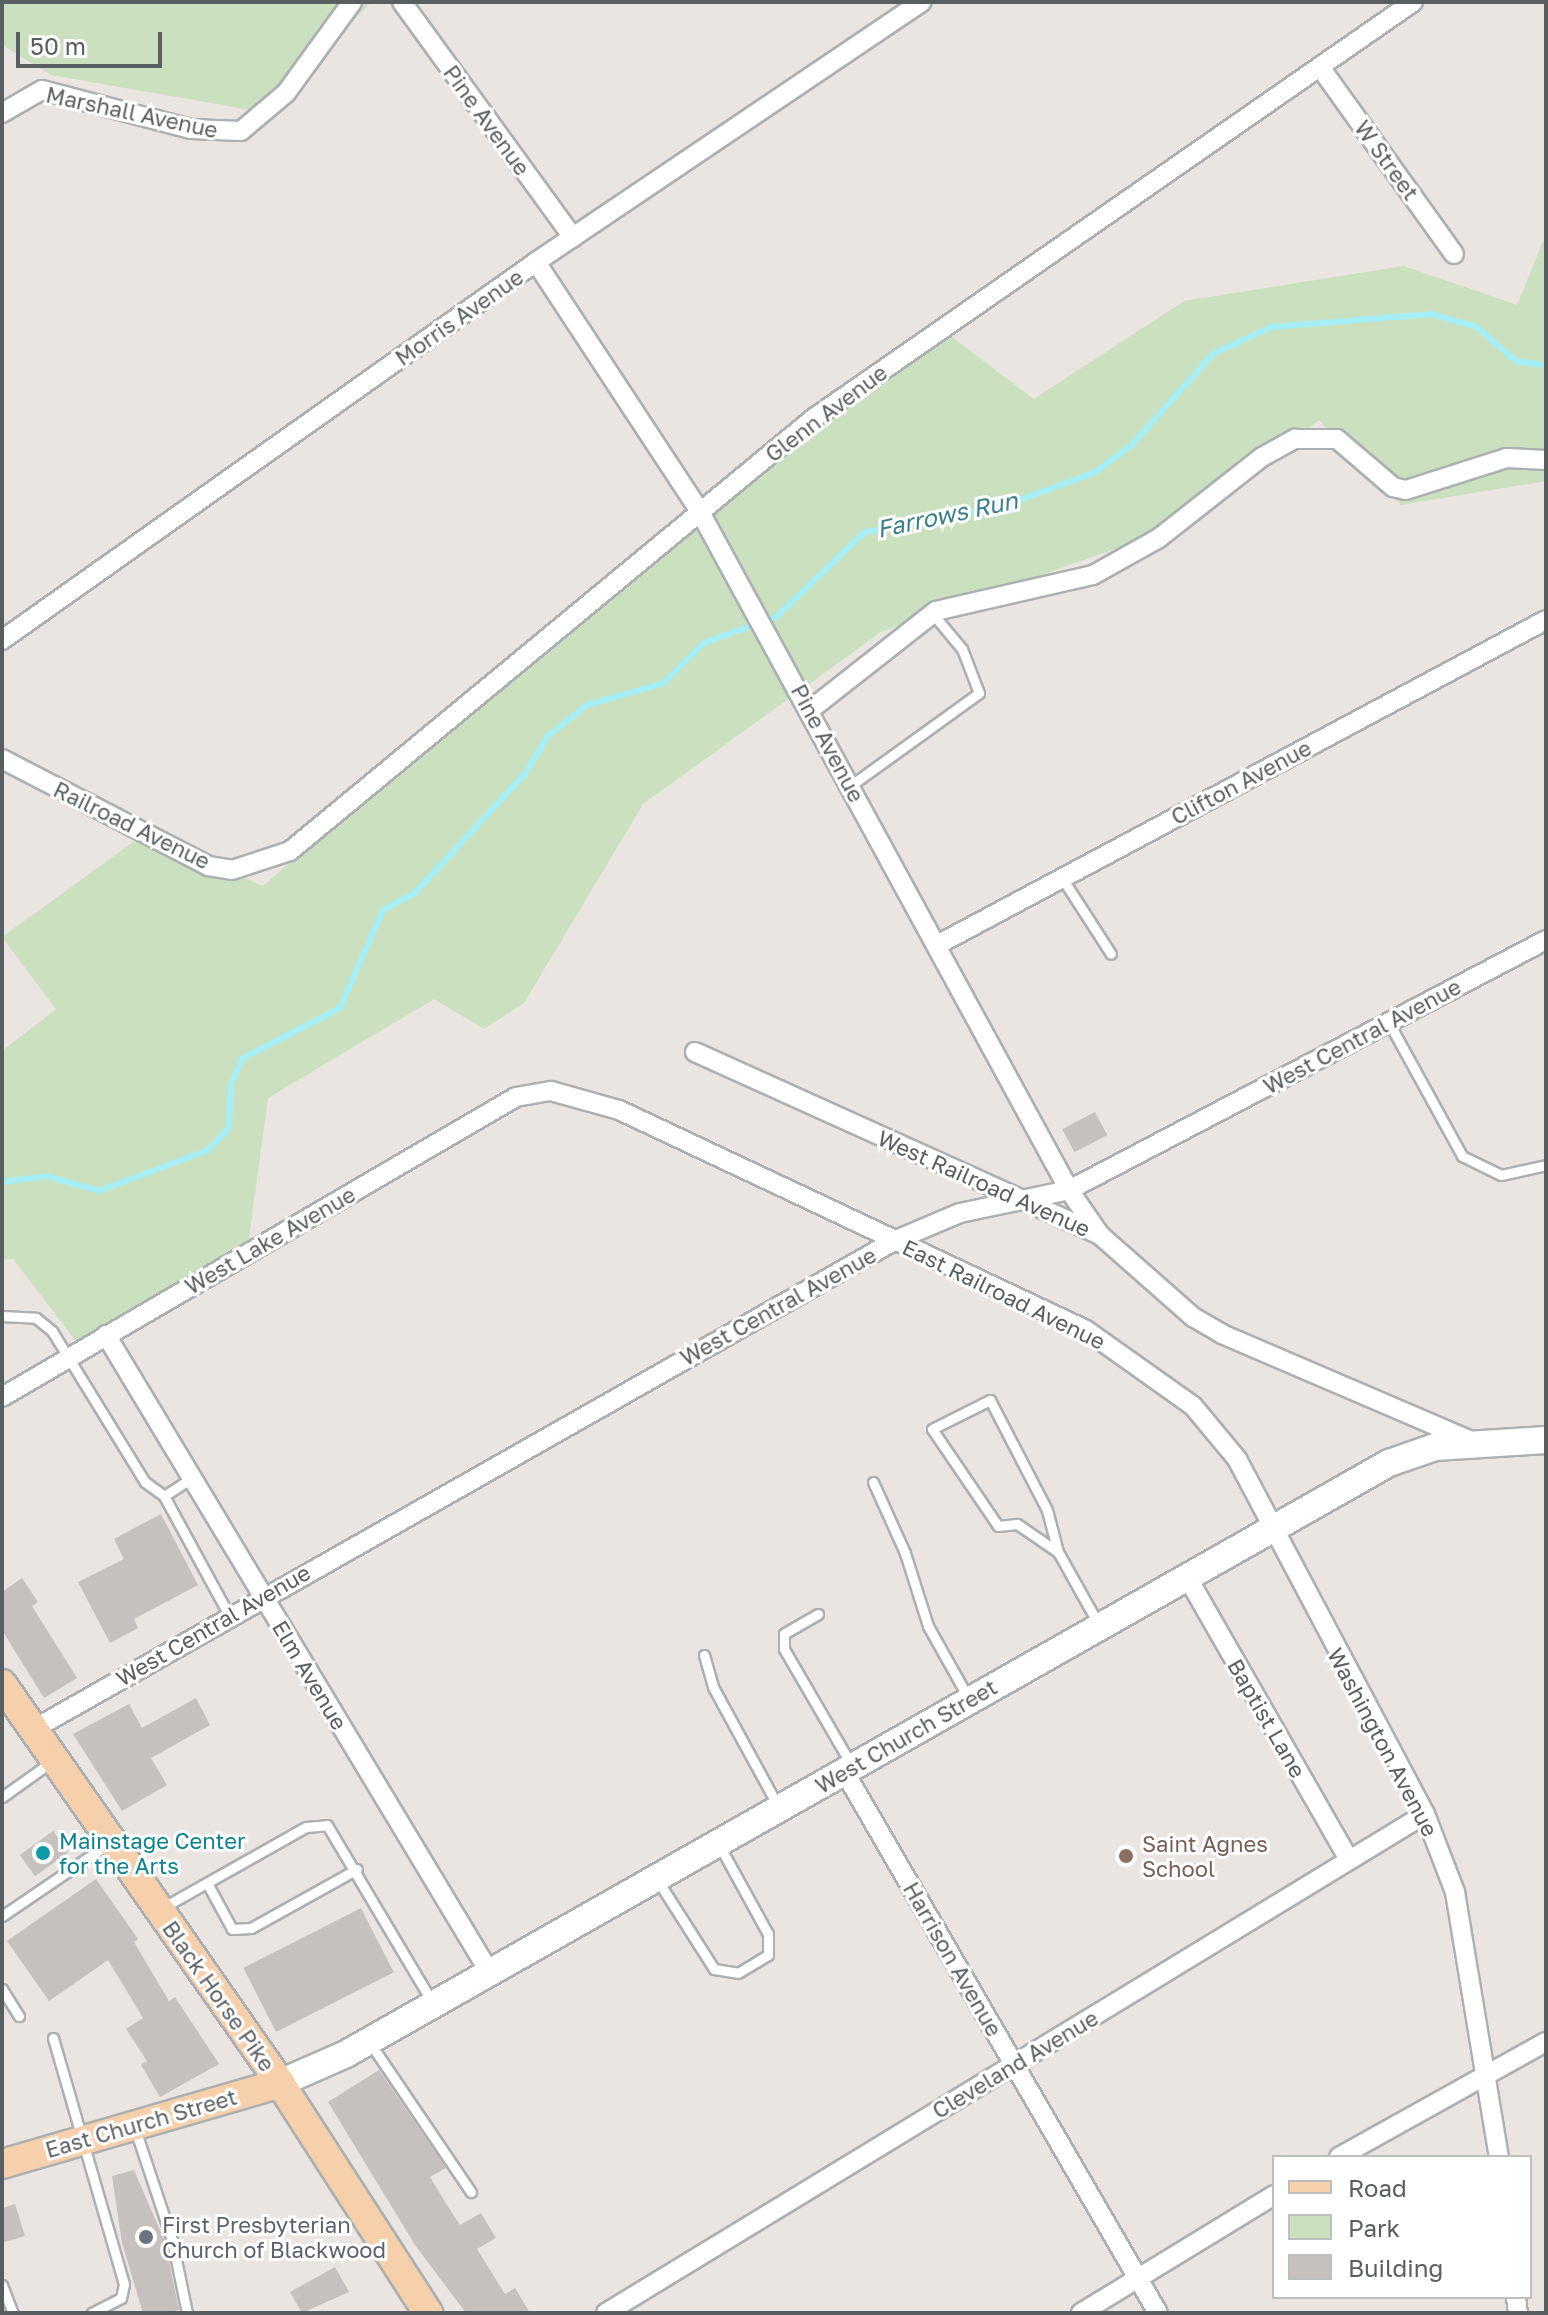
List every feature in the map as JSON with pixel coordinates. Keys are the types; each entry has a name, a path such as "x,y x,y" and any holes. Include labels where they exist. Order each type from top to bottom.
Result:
{"main road":[{"name":"West Church Street","path":"280,2083 369,2041 434,2005 1268,1527 1389,1463 1472,1441 1546,1440"},
{"name":"Black Horse Pike","path":"2,1684 280,2083 428,2313"},
{"name":"East Church Street","path":"2,2164 280,2083"}],"street":[{"name":"Marshall Avenue","path":"2,113 42,90 191,129 241,131 286,93 352,2"},
{"name":"Pine Avenue","path":"402,2 573,237"},
{"name":"Morris Avenue","path":"2,640 536,262 922,2"},
{"name":"Glenn Avenue","path":"267,861 290,851 814,418 1413,2"},
{"name":"W Street","path":"1320,67 1454,254"},
{"name":"Pine Avenue","path":"536,262 700,512 1069,1190 1100,1235"},
{"path":"810,710 932,613 1093,575 1159,538 1262,457 1295,439 1337,439 1393,487 1406,490 1507,458 1546,460"},
{"name":"Clifton Avenue","path":"937,945 1546,620"},
{"name":"Railroad Avenue","path":"2,759 208,866 232,870 267,861"},
{"name":"West Central Avenue","path":"34,1729 262,1596 896,1240 960,1213 1069,1190 1546,940"},
{"name":"West Railroad Avenue","path":"695,1052 1100,1235 1193,1317 1222,1334 1472,1441"},
{"name":"East Railroad Avenue","path":"541,1093 580,1095 619,1110 1086,1330 1147,1370 1193,1406 1237,1459 1268,1527"},
{"name":"West Lake Avenue","path":"2,1397 516,1097 541,1093"},
{"name":"Elm Avenue","path":"106,1335 490,1973"},
{"name":"Washington Avenue","path":"1268,1527 1425,1814 1455,1892 1488,2070 1499,2155"},
{"name":"Baptist Lane","path":"1186,1575 1349,1860"},
{"name":"Harrison Avenue","path":"848,1769 1158,2313"},
{"name":"Cleveland Avenue","path":"606,2313 1425,1814"},
{"path":"1342,2155 1488,2070 1546,2043"},
{"path":"1081,2313 1272,2196"}],"lane":[{"path":"850,786 979,693 962,649 932,613"},
{"path":"1062,878 1111,954"},
{"path":"1389,1023 1462,1156 1501,1175 1546,1165"},
{"path":"2,1316 36,1318 70,1356 145,1482 164,1496 229,1615"},
{"path":"1058,1552 1017,1524 998,1526 932,1429 990,1400 1047,1510 1058,1552 1099,1625"},
{"path":"164,1496 192,1478"},
{"path":"873,1482 891,1514 928,1626 969,1699"},
{"path":"818,1614 784,1634 784,1649 848,1769"},
{"path":"704,1655 713,1687 779,1808"},
{"path":"2,1797 54,1760"},
{"path":"159,1910 316,1823 333,1829 434,2005"},
{"path":"2,1916 111,1842"},
{"path":"657,1878 714,1969 738,1973 768,1955 768,1934 718,1843"},
{"path":"207,1883 232,1929 251,1928 357,1869"},
{"path":"2,1989 19,2016"},
{"path":"53,2038 80,2141 124,2284 121,2298 92,2313"},
{"path":"369,2041 471,2192"},
{"path":"134,2126 172,2240 187,2313"},
{"path":"2,2285 13,2313"}],"green space":[{"path":"2,2 371,2 267,113 51,75 2,45"},
{"path":"1546,234 1546,481 1401,505 1319,420 1191,522 881,632 643,804 524,1003 484,1029 434,999 268,1098 247,1253 79,1345 13,1259 2,1260 2,1051 56,1009 2,937 143,835 263,886 673,524 948,334 1034,399 1184,301 1404,266 1517,305"}],"building":[{"path":"1095,1112 1107,1135 1075,1152 1062,1129"},
{"path":"161,1514 198,1585 134,1619 138,1628 110,1643 78,1582 124,1559 114,1539"},
{"path":"22,1578 38,1602 32,1606 77,1678 44,1698 2,1630 2,1592"},
{"path":"196,1698 210,1725 151,1758 167,1785 122,1811 73,1734 129,1704 142,1728"},
{"name":"Mainstage Center for the Arts","path":"53,1831 68,1852 35,1876 20,1855"},
{"path":"96,1879 138,1939 134,1942 169,2001 175,1997 219,2064 160,2097 141,2065 147,2061 126,2029 143,2018 108,1960 49,2001 7,1941"},
{"path":"361,1908 394,1972 276,2032 243,1968"},
{"path":"379,2070 446,2168 430,2177 447,2205 460,2225 481,2213 496,2238 477,2249 505,2294 515,2288 530,2313 466,2313 415,2245 328,2102"},
{"name":"First Presbyterian Church of Blackwood","path":"134,2170 165,2242 179,2310 143,2313 122,2243 112,2176"},
{"path":"15,2204 25,2236 2,2243 2,2208"},
{"path":"335,2267 349,2292 302,2313 290,2292"}],"waterway":[{"name":"Farrows Run","path":"2,1182 47,1176 99,1191 208,1150 229,1128 231,1085 242,1059 340,1008 383,910 415,893 525,774 548,736 587,705 664,683 704,643 776,617 865,532 994,509 1094,473 1132,445 1213,354 1271,327 1431,314 1477,327 1516,361 1546,365"}],"place":[{"name":"Mainstage Center for the Arts","path":"43,1853"},
{"name":"Saint Agnes School","path":"1126,1856"},
{"name":"First Presbyterian Church of Blackwood","path":"146,2237"}]}
